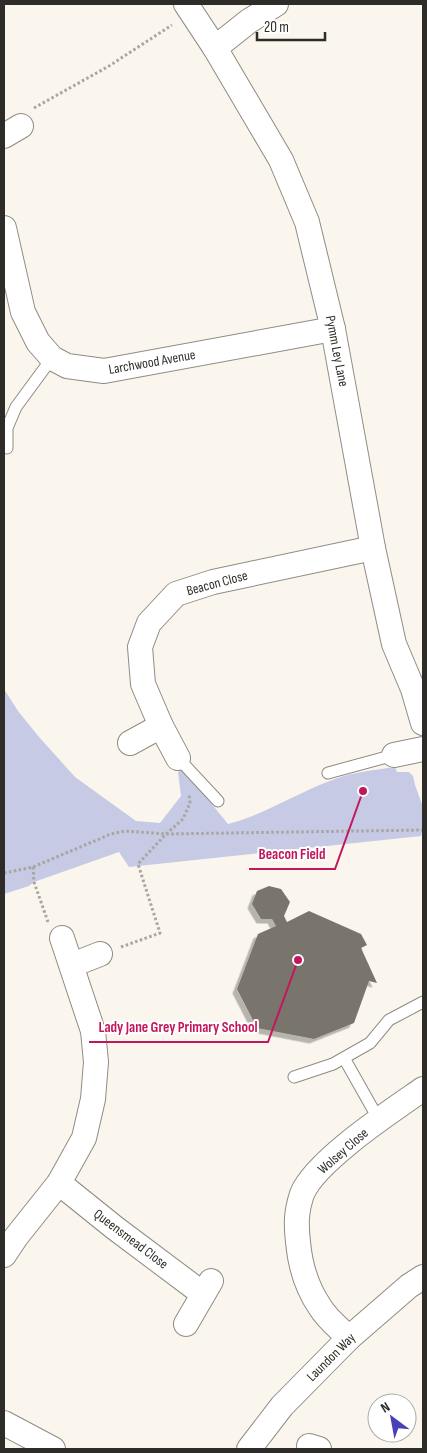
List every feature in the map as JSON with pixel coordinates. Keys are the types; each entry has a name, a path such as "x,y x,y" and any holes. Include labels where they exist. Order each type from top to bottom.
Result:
{"street":[{"path":"215,48 276,4"},
{"name":"Pymm Ley Lane","path":"188,8 215,48 281,160 307,222 333,328 373,548 394,644 418,688 423,723"},
{"name":"Larchwood Avenue","path":"4,228 23,312 38,342 52,358 67,366 104,371 333,328"},
{"name":"Beacon Close","path":"178,758 161,726 143,684 140,647 149,623 176,594 213,582 373,548"},
{"path":"130,743 161,726"},
{"path":"394,755 423,749"},
{"path":"4,1255 59,1183 84,1138 93,1099 96,1062 93,1031 62,938"},
{"path":"72,965 100,954"},
{"name":"Wolsey Close","path":"349,1338 320,1308 307,1281 300,1260 296,1218 303,1192 320,1168 379,1120 423,1089"},
{"name":"Queensmead Close","path":"59,1183 115,1228 207,1287 186,1324"},
{"name":"Laundon Way","path":"249,1449 282,1406 349,1338 423,1276"},
{"path":"4,1423 53,1449"}],"lane":[{"path":"7,448 7,428 16,407 52,358"},
{"path":"328,773 394,755"},
{"path":"178,758 218,801"},
{"path":"294,1077 333,1064 370,1043 389,1020 423,1002"},
{"path":"344,1058 379,1120"}],"path":[{"path":"13,131 26,113 109,66 188,8"},
{"path":"100,954 160,933 138,864 183,819 190,803 189,790 180,771 178,758"},
{"path":"4,873 33,867 112,834 125,831 166,834 423,832"},
{"path":"33,867 34,882 52,934 62,938"}],"shaded area":[{"path":"4,689 18,711 75,777 136,821 160,823 181,796 178,772 183,769 228,824 256,815 335,779 357,773 395,767 397,772 409,772 413,776 423,807 421,836 129,867 119,852 4,894"}],"building":[{"path":"269,886 281,889 290,902 284,916 287,922 309,911 361,934 367,945 361,948 377,983 369,981 354,1023 314,1039 257,1028 237,989 258,934 276,926 272,919 261,919 252,904 257,891"}],"place":[{"name":"Beacon Field","path":"363,791"},
{"name":"Lady Jane Grey Primary School","path":"298,960"}]}
